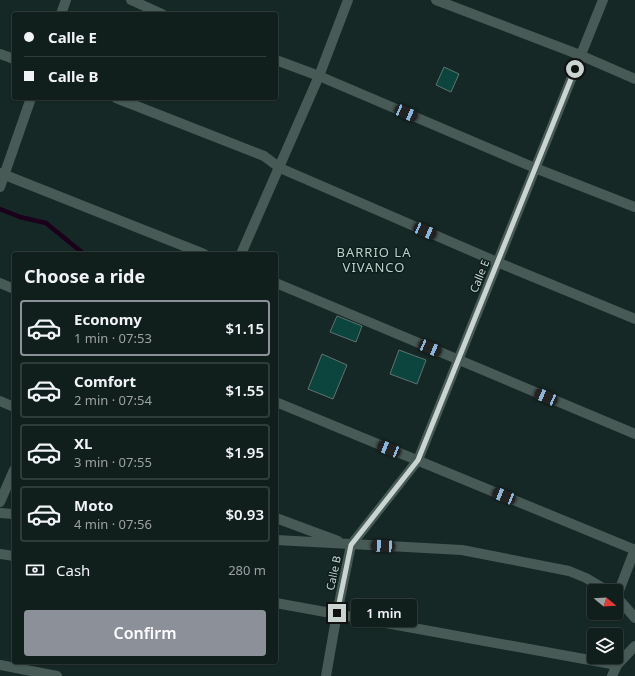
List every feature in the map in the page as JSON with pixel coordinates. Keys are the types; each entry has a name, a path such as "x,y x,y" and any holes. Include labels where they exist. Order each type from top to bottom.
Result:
{"street":[{"path":"62,12 66,0"},
{"path":"131,0 158,12"},
{"path":"242,252 319,76 348,0"},
{"path":"436,0 580,55 635,79"},
{"name":"Calle E","path":"351,545 418,460 603,0"},
{"path":"0,54 12,57"},
{"path":"278,61 319,76 535,168 635,207"},
{"path":"0,187 3,174 30,100"},
{"path":"121,100 264,156 280,168 497,262 635,319"},
{"path":"3,174 199,252"},
{"path":"0,283 12,288"},
{"path":"278,284 635,434"},
{"path":"0,400 12,406"},
{"path":"278,403 635,550 619,584"},
{"path":"0,502 12,475"},
{"path":"0,512 12,514"},
{"path":"278,519 296,527 351,545"},
{"path":"278,540 462,550 569,571 596,584"},
{"name":"Calle B","path":"326,676 351,545"},
{"path":"0,554 12,556"},
{"path":"278,603 617,665"},
{"path":"623,604 635,618"},
{"path":"612,676 617,665 635,646"},
{"path":"0,665 57,676"}],"building":[{"path":"444,67 459,74 451,92 436,85"},
{"path":"337,316 362,326 356,342 330,332"},
{"path":"399,350 426,360 417,384 390,374"},
{"path":"322,354 347,365 333,399 308,389"}],"waterway":[{"path":"0,209 20,217 46,223 82,252"}],"district":[{"name":"BARRIO LA VIVANCO","path":"374,260"}],"route":[{"path":"337,613 351,545 418,460 575,69"}]}
